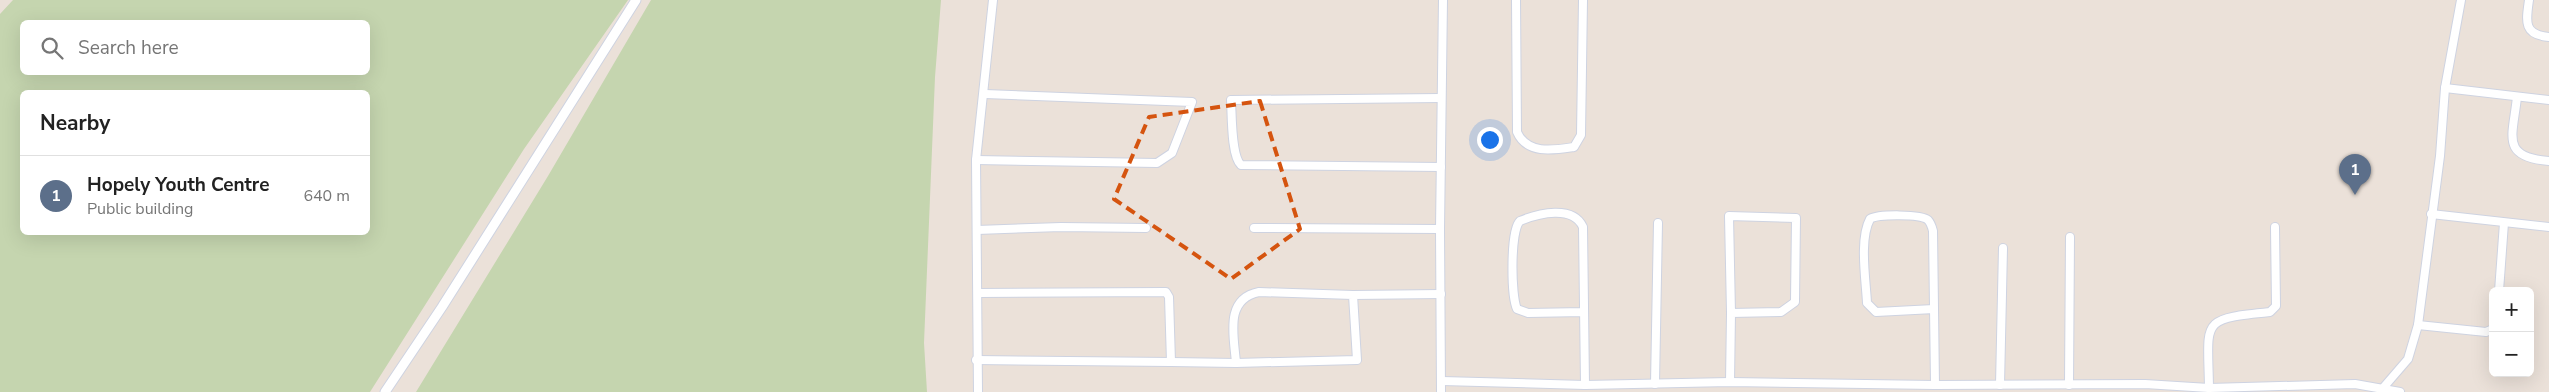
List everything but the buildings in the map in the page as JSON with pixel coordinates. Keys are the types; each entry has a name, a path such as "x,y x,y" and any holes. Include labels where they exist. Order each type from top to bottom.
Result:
{"street":[{"path":"385,392 442,307 636,0"},
{"path":"978,392 976,360 978,293 976,160 985,94 993,0"},
{"path":"1441,392 1440,229 1443,0"},
{"path":"1516,0 1517,132 1521,141 1541,150 1574,147 1581,135 1583,0"},
{"path":"2382,388 2408,359 2418,326 2440,156 2446,88 2461,0"},
{"path":"2529,0 2526,21 2529,29 2534,34 2549,37"},
{"path":"2446,88 2549,100"},
{"path":"976,160 1157,163 1169,157 1172,153 1192,102 985,94"},
{"path":"2517,97 2514,146 2519,154 2525,158 2549,162"},
{"path":"1441,98 1231,100 1236,159 1245,166 1379,165 1441,168"},
{"path":"1584,312 1528,313 1517,309 1514,299 1514,229 1520,221 1551,214 1568,213 1580,221 1584,238 1585,385"},
{"path":"2431,214 2549,227"},
{"path":"1934,308 1876,312 1870,309 1867,303 1864,250 1870,219 1882,215 1922,217 1928,220 1933,231 1934,308 1935,385"},
{"path":"1730,382 1732,313 1729,216 1796,218 1795,302 1781,312 1732,313"},
{"path":"1655,384 1658,223"},
{"path":"2499,287 2504,223"},
{"path":"977,230 1061,227 1146,228"},
{"path":"2209,388 2209,336 2212,326 2222,318 2270,312 2276,306 2275,227"},
{"path":"1254,228 1440,229"},
{"path":"2069,385 2070,237"},
{"path":"2000,386 2003,248"},
{"path":"978,293 1166,292 1169,296 1171,362"},
{"path":"1236,363 1234,314 1236,305 1249,294 1259,292 1354,295 1441,294"},
{"path":"976,360 1236,363 1357,360 1354,295"},
{"path":"2418,326 2489,331"},
{"path":"1442,381 1512,388 1720,382 2000,386 2145,384 2209,388 2354,384 2400,392"},
{"path":"1719,392 1720,382"}],"highlighted area":[{"path":"1260,101 1300,229 1231,279 1114,199 1149,117"}],"green space":[{"path":"13,0 628,0 524,149 370,392 0,392 0,14"},
{"path":"651,0 941,0 935,77 924,343 927,392 416,392 548,176"}],"place":[{"name":"Hopely Youth Centre","path":"2355,195"}]}
